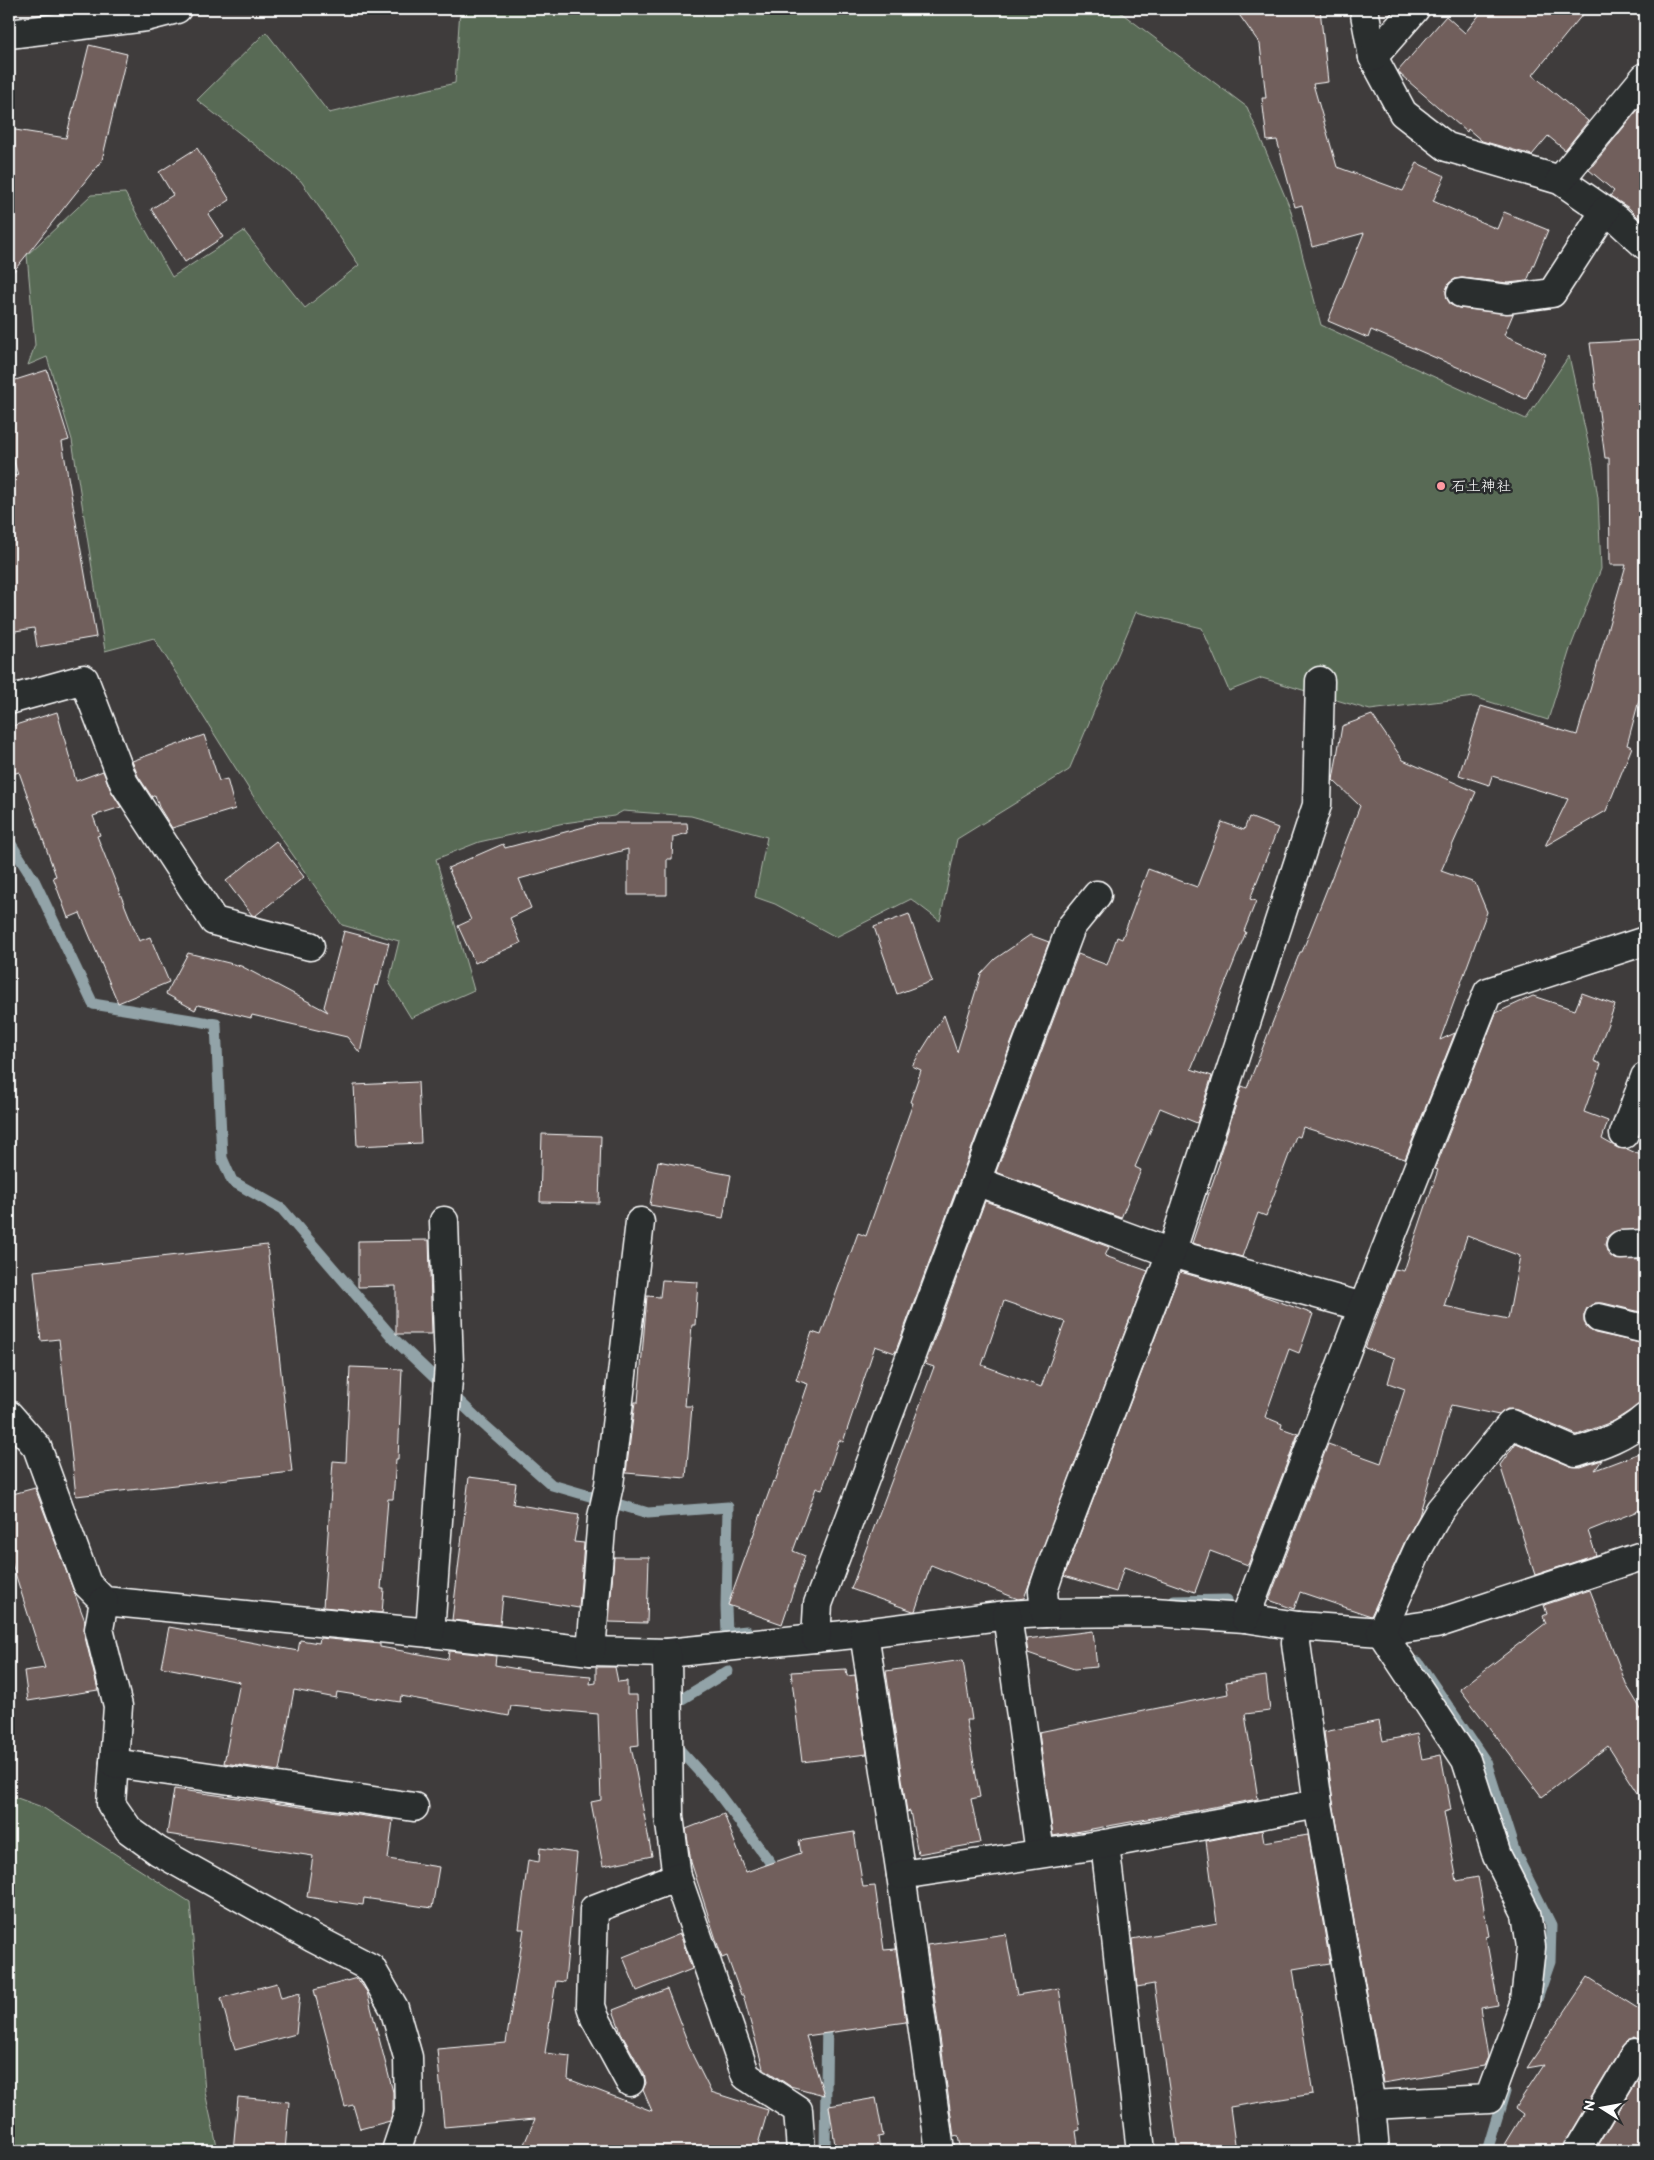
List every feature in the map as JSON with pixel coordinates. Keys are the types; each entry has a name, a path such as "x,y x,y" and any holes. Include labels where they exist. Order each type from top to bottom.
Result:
{"street":[{"path":"9,34 177,9"},
{"path":"1364,9 1373,57 1404,113 1447,147 1560,180 1618,220 1645,245"},
{"path":"1373,57 1416,9"},
{"path":"1560,180 1645,77"},
{"path":"1461,293 1508,299 1552,293 1605,211"},
{"path":"9,700 84,679 124,783 214,921 310,946"},
{"path":"1044,1602 1171,1253 1317,805 1320,681"},
{"path":"816,1638 818,1604 1071,927 1097,895"},
{"path":"1245,1618 1362,1307 1488,992 1645,941"},
{"path":"1624,1134 1645,1076"},
{"path":"976,1181 1171,1253 1362,1307"},
{"path":"430,1633 449,1365 444,1221"},
{"path":"591,1651 602,1517 609,1485 640,1222"},
{"path":"1598,1318 1645,1329"},
{"path":"9,1415 37,1447 87,1584 104,1601 591,1651 667,1653 864,1633 1007,1615 1044,1602 1245,1618 1298,1626 1381,1632 1436,1624 1645,1555"},
{"path":"1381,1632 1420,1545 1440,1510 1511,1424 1576,1452 1608,1442 1634,1428 1645,1418"},
{"path":"104,1601 99,1629 118,1706 111,1804 129,1830 158,1851 371,1968 394,2008 408,2057 409,2112 396,2151"},
{"path":"1007,1615 1040,1853"},
{"path":"1298,1626 1296,1643 1318,1804 1371,2105 1375,2151"},
{"path":"1371,2105 1489,2099 1525,2001 1531,1947 1526,1913 1497,1856 1466,1760 1381,1632"},
{"path":"864,1633 940,2151"},
{"path":"667,1653 669,1816 677,1877 746,2076 798,2110 800,2151"},
{"path":"114,1763 414,1807"},
{"path":"901,1875 1105,1844 1318,1804"},
{"path":"1105,1844 1141,2151"},
{"path":"630,2082 595,2018 591,2006 594,1908 677,1877"},
{"path":"1576,2151 1635,2054"}],"green space":[{"path":"460,9 1116,9 1247,107 1290,208 1321,325 1526,419 1569,356 1593,465 1598,498 1601,569 1570,649 1548,720 1474,697 1370,710 1262,678 1229,691 1202,628 1136,612 1069,770 957,839 940,921 911,899 836,937 775,904 755,897 767,837 691,816 623,811 614,816 564,823 479,842 436,859 474,990 411,1018 389,982 399,941 342,925 267,818 154,638 105,651 72,440 47,357 28,365 35,345 27,255 91,195 125,193 172,277 244,231 305,308 359,265 301,181 197,100 266,32 329,113 455,83"},
{"path":"9,1795 42,1807 190,1902 205,2092 218,2151 9,2151"}],"building":[{"path":"1235,9 1320,9 1328,82 1313,84 1337,167 1403,191 1417,163 1445,176 1433,201 1497,229 1504,212 1548,230 1527,281 1508,283 1462,278 1455,279 1449,283 1446,291 1447,299 1451,305 1459,308 1513,314 1504,335 1546,354 1526,399 1371,330 1368,338 1328,321 1364,233 1312,247 1302,205 1295,207 1277,140 1267,141 1262,98 1266,98 1260,44"},
{"path":"1484,9 1587,9 1533,75 1588,121 1565,150 1548,136 1532,155 1482,141 1468,129 1467,132 1398,71 1446,16 1465,33"},
{"path":"89,45 127,54 102,160 9,277 9,129 66,138"},
{"path":"1645,101 1645,224 1629,208 1610,196 1614,191 1589,170"},
{"path":"197,148 230,200 208,214 223,237 185,262 151,209 173,195 159,172"},
{"path":"1645,340 1645,678 1627,745 1632,747 1606,811 1545,846 1568,799 1492,776 1489,785 1459,775 1481,706 1577,735 1626,565 1610,565 1609,458 1605,458 1590,343"},
{"path":"47,370 69,440 62,442 96,637 37,647 34,628 9,632 9,477 18,475 9,446 9,382"},
{"path":"57,712 76,781 103,771 111,791 121,807 93,816 100,835 97,836 139,941 150,937 169,982 118,1003 80,913 68,918 53,877 56,876 19,772 9,775 9,727"},
{"path":"1372,715 1403,760 1476,792 1441,871 1475,883 1487,912 1440,1040 1455,1033 1405,1159 1303,1127 1300,1137 1296,1136 1266,1216 1258,1213 1242,1257 1192,1243 1220,1161 1218,1160 1242,1086 1247,1088 1360,806 1333,780 1342,726"},
{"path":"204,735 219,781 227,779 235,809 172,828 159,807 155,795 152,797 138,776 132,761"},
{"path":"1249,817 1278,828 1250,899 1256,901 1244,931 1246,932 1191,1069 1212,1076 1197,1123 1160,1108 1135,1167 1141,1170 1121,1218 996,1172 1078,954 1107,965 1117,937 1122,939 1148,869 1197,887 1222,822 1244,830"},
{"path":"599,823 687,823 688,833 673,837 672,859 667,859 667,895 628,895 628,849 519,879 531,908 510,918 521,943 475,963 458,926 471,920 448,868 503,844 505,848"},
{"path":"276,841 304,877 255,916 252,915 226,881"},
{"path":"909,914 932,981 897,994 874,927"},
{"path":"344,931 389,943 378,986 375,985 360,1053 347,1037 252,1015 251,1018 198,1005 195,1010 166,994 188,953 241,966 328,1012 324,1007"},
{"path":"1030,935 1049,942 895,1353 875,1346 843,1442 839,1440 822,1490 816,1488 793,1551 805,1556 782,1624 728,1605 773,1481 775,1482 808,1384 796,1380 812,1332 821,1335 858,1233 866,1236 913,1103 910,1102 921,1070 912,1066 944,1015 957,1052 981,974 995,959"},
{"path":"1582,993 1615,1005 1594,1061 1601,1064 1584,1112 1608,1121 1602,1139 1618,1148 1627,1149 1645,1157 1645,1229 1613,1232 1607,1237 1605,1245 1608,1253 1614,1259 1645,1260 1645,1313 1603,1303 1595,1303 1587,1308 1584,1322 1588,1329 1595,1333 1645,1344 1645,1398 1642,1403 1614,1421 1577,1435 1517,1410 1507,1409 1499,1415 1451,1405 1419,1516 1406,1539 1371,1616 1300,1592 1294,1609 1269,1600 1328,1444 1381,1463 1405,1389 1388,1383 1395,1358 1365,1348 1395,1269 1404,1271 1438,1170 1435,1169 1496,1013 1533,996 1575,1010","holes":["1467,1236 1520,1256 1508,1319 1444,1306"]},
{"path":"418,1082 421,1143 357,1146 354,1085"},
{"path":"542,1134 601,1136 599,1203 540,1202"},
{"path":"658,1161 731,1175 723,1218 650,1205"},
{"path":"985,1201 1109,1247 1105,1256 1148,1271 1024,1598 1018,1599 931,1565 915,1611 851,1589 934,1367 925,1364","holes":["1004,1301 1065,1322 1041,1387 982,1365"]},
{"path":"429,1240 432,1334 396,1334 396,1286 358,1287 358,1241"},
{"path":"267,1245 292,1472 76,1496 59,1339 41,1341 34,1271"},
{"path":"1180,1272 1261,1295 1313,1314 1299,1353 1289,1349 1265,1417 1282,1424 1281,1428 1298,1434 1248,1565 1210,1551 1195,1592 1124,1567 1116,1592 1064,1576"},
{"path":"662,1280 698,1282 685,1406 692,1406 686,1478 626,1473 635,1402 638,1402 647,1296 660,1297"},
{"path":"350,1367 402,1369 398,1459 396,1459 393,1499 388,1499 381,1589 384,1589 382,1613 323,1607 333,1461 346,1462"},
{"path":"1516,1443 1570,1466 1581,1467 1602,1460 1595,1470 1645,1451 1645,1508 1588,1531 1596,1555 1535,1575 1500,1465"},
{"path":"469,1477 516,1483 513,1504 579,1515 574,1542 584,1543 579,1608 503,1596 500,1625 452,1620"},
{"path":"35,1488 85,1621 84,1633 98,1690 28,1701 24,1671 45,1668 9,1554 9,1495"},
{"path":"614,1557 649,1557 647,1623 609,1622"},
{"path":"1590,1590 1627,1686 1645,1716 1645,1804 1608,1746 1542,1797 1460,1689 1546,1623 1543,1616 1547,1614 1544,1605"},
{"path":"169,1627 298,1651 300,1640 319,1643 320,1638 380,1644 380,1647 448,1659 449,1651 496,1656 495,1665 529,1671 591,1676 590,1684 596,1683 596,1667 615,1667 618,1682 627,1681 627,1695 637,1695 639,1745 631,1746 652,1856 603,1866 591,1802 601,1800 598,1714 511,1706 509,1716 401,1696 400,1702 337,1692 336,1698 294,1690 279,1771 224,1763 240,1682 161,1667"},
{"path":"1093,1631 1097,1667 1074,1669 1028,1653 1026,1639"},
{"path":"963,1660 972,1720 966,1720 980,1797 971,1799 980,1843 918,1854 910,1811 907,1812 886,1671"},
{"path":"846,1669 847,1676 855,1675 867,1754 802,1762 791,1672"},
{"path":"1266,1676 1270,1711 1245,1714 1258,1799 1053,1836 1039,1732 1228,1694 1226,1682"},
{"path":"1379,1721 1383,1741 1417,1734 1422,1759 1441,1755 1451,1810 1444,1812 1457,1881 1478,1877 1489,1936 1486,1937 1498,2005 1480,2008 1488,2057 1484,2066 1383,2083 1333,1802 1324,1732"},
{"path":"174,1789 393,1820 388,1859 439,1867 432,1908 364,1898 363,1905 307,1897 313,1856 167,1834"},
{"path":"724,1814 746,1872 801,1853 799,1841 854,1832 863,1887 875,1886 884,1950 896,1949 906,2022 806,2036 824,2095 790,2086 763,2068 743,1995 741,1995 727,1956 722,1958 691,1862 686,1829"},
{"path":"1262,1830 1264,1842 1308,1835 1330,1963 1293,1969 1313,2094 1230,2107 1236,2151 1178,2151 1154,1984 1137,1987 1132,1939 1217,1923 1206,1841"},
{"path":"540,1848 577,1853 565,1982 556,1981 545,2053 570,2056 568,2079 652,2111 643,2090 646,2083 644,2074 622,2035 613,2010 667,1989 693,2056 711,2092 768,2110 756,2151 521,2151 535,2119 444,2127 437,2049 506,2043 524,1929 519,1929 528,1860 539,1862"},
{"path":"680,1934 692,1969 637,1991 623,1957"},
{"path":"1006,1934 1017,1995 1059,1988 1080,2130 1076,2131 1079,2151 961,2151 958,2136 954,2137 927,1945"},
{"path":"1588,1977 1645,2013 1645,2043 1635,2038 1627,2041 1622,2046 1561,2151 1501,2151 1523,2115 1515,2109 1544,2065 1527,2068"},
{"path":"357,1978 367,1992 393,2092 393,2110 390,2121 360,2129 353,2105 345,2107 314,1990"},
{"path":"277,1983 281,1998 300,1993 296,2034 235,2050 221,1998"},
{"path":"1645,2067 1645,2151 1595,2151"},
{"path":"238,2097 289,2102 285,2151 233,2151"},
{"path":"876,2098 883,2136 878,2137 880,2151 836,2151 829,2106"}],"waterway":[{"path":"9,841 35,882 93,1004 216,1024 222,1158 232,1181 282,1209 394,1339 481,1422 552,1485 648,1513 728,1507 727,1633 747,1631"},
{"path":"1174,1601 1227,1600"},
{"path":"1418,1662 1486,1762 1515,1853 1551,1925 1550,1962 1535,2005"},
{"path":"677,1711 677,1702 728,1671"},
{"path":"676,1739 675,1745 715,1789 779,1874"},
{"path":"825,2151 827,2018"},
{"path":"1487,2151 1505,2091"}],"place":[{"name":"石土神社","path":"1441,486"}]}
